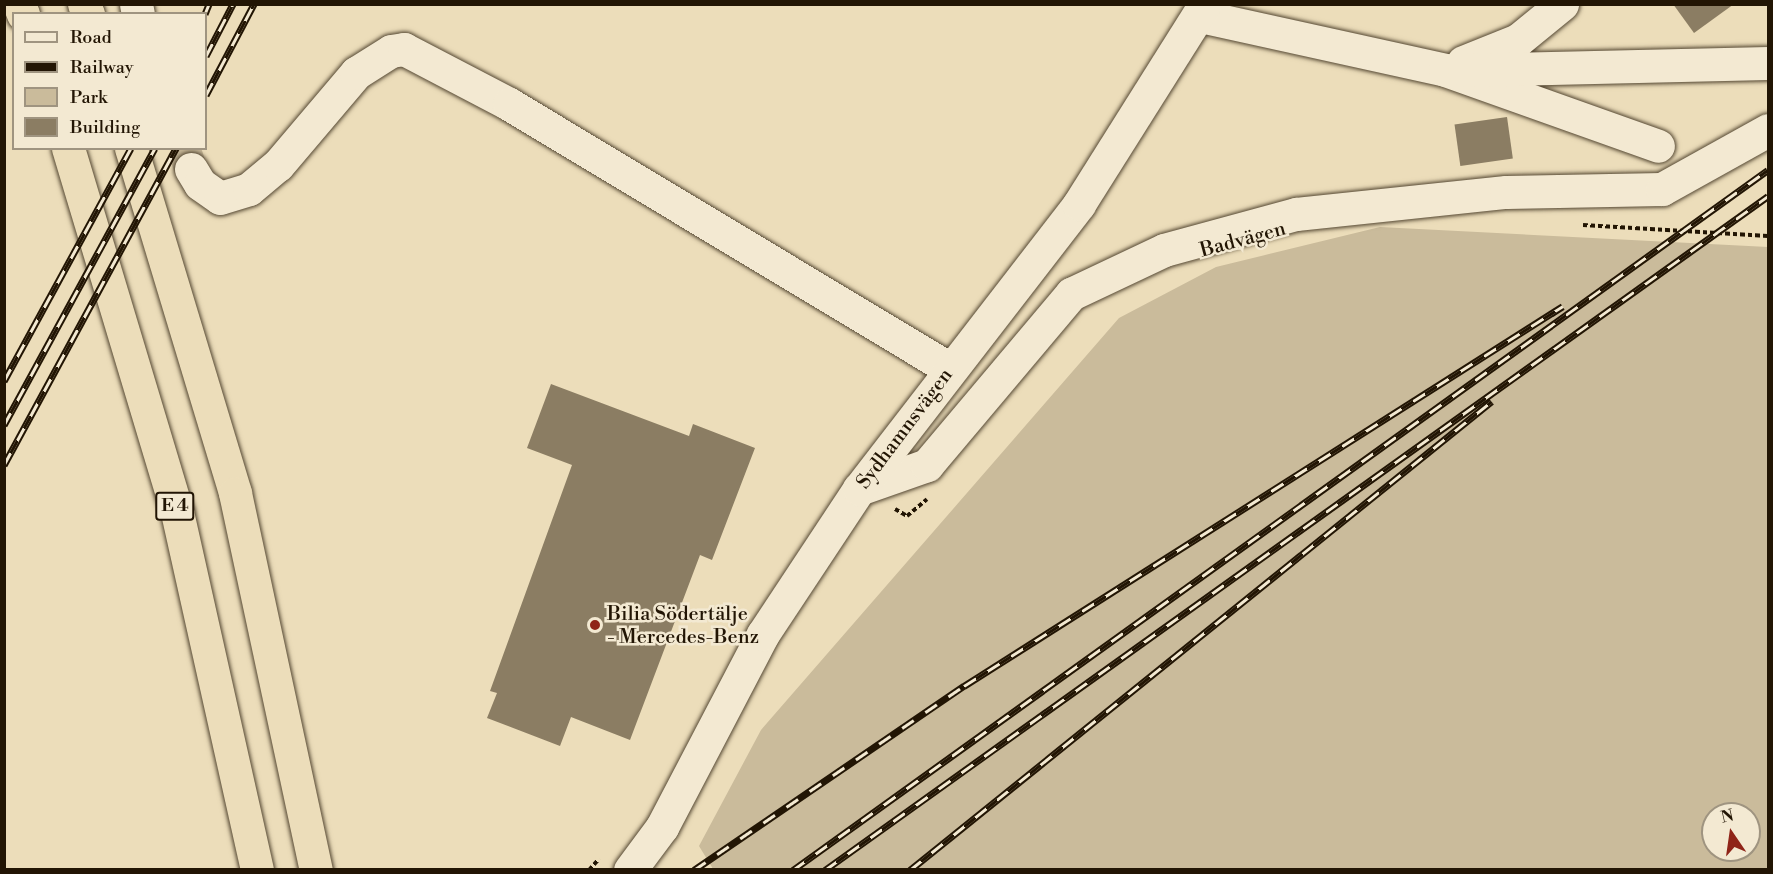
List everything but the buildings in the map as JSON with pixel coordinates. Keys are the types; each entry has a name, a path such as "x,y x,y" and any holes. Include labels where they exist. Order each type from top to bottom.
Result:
{"highway":[{"name":"E 4","path":"69,150 177,512 257,870"},
{"path":"132,150 235,493 316,870"}],"street":[{"path":"1444,70 1518,40 1562,4"},
{"path":"1203,10 1444,70 1658,146"},
{"name":"Sydhamnsvägen","path":"630,870 662,827 763,634 859,489 1079,204 1203,10"},
{"path":"191,169 200,184 220,198 249,189 278,165 356,73 391,51 404,50 509,104 950,369"},
{"path":"1444,70 1768,63"},
{"path":"859,489 927,465 1071,294 1164,250 1296,214 1506,192 1662,189 1768,130"}],"path":[{"path":"1577,224 1768,236"},
{"path":"859,489 907,516 934,492"}],"green space":[{"path":"1380,227 1768,247 1768,869 713,869 699,846 761,730 1119,318 1216,267"}],"tunnel":[{"path":"185,150 191,169"}],"railway":[{"path":"206,12 209,4"},
{"path":"207,54 233,4"},
{"path":"207,93 254,4"},
{"path":"4,381 130,150"},
{"path":"4,425 154,150"},
{"path":"4,465 175,150"},
{"path":"793,870 1768,170"},
{"path":"825,870 1768,196"},
{"path":"694,870 964,686 1563,306"},
{"path":"910,870 1492,401"}],"place":[{"name":"Bilia Södertälje - Mercedes-Benz","path":"595,625"}]}
